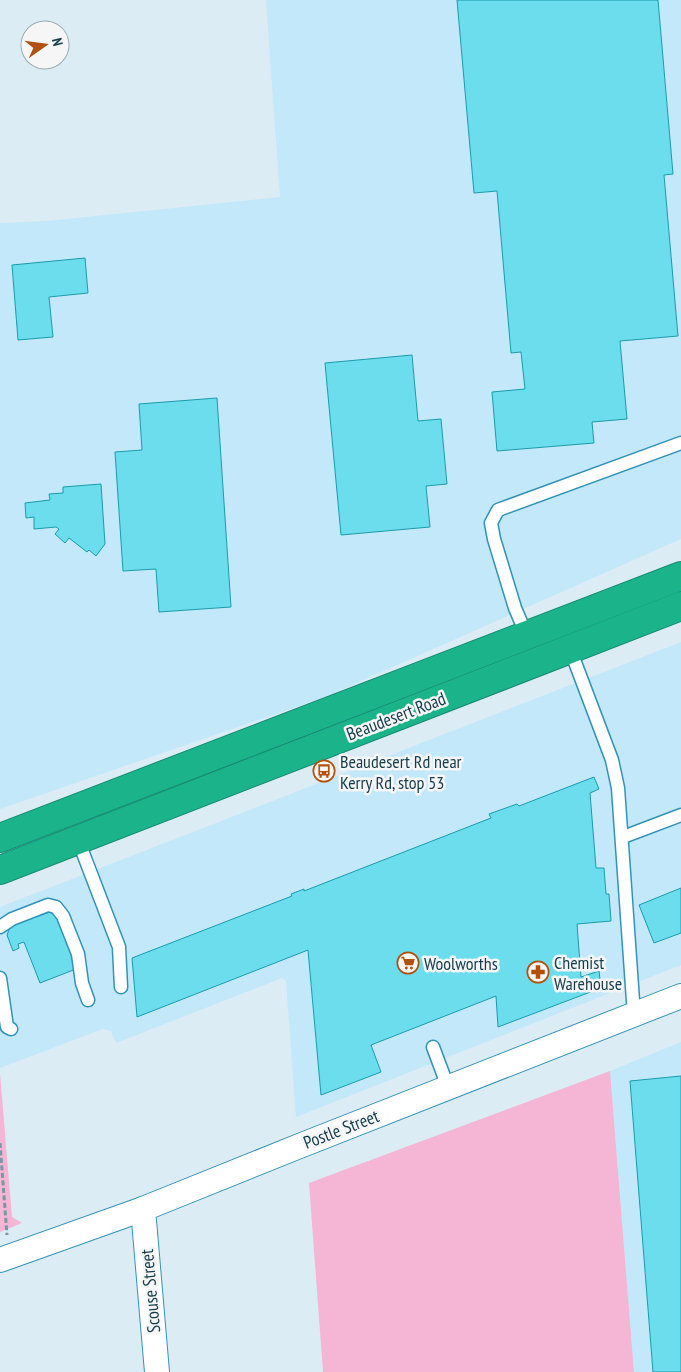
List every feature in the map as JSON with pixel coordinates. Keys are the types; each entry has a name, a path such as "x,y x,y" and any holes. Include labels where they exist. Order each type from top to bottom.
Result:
{"highway":[{"name":"Beaudesert Road","path":"0,838 681,576"},
{"name":"Beaudesert Road","path":"0,870 681,606"}],"street":[{"name":"Postle Street","path":"5,1258 143,1209 681,996"},
{"name":"Scouse Street","path":"143,1209 157,1372"}],"lane":[{"path":"527,636 515,608 494,539 491,523 498,510 681,443"},
{"path":"570,649 612,760 618,788 623,837 634,1015"},
{"path":"623,837 681,815"},
{"path":"78,840 119,947 121,987"},
{"path":"0,927 12,919 48,905 56,907 63,916 78,954 82,984 88,1000"},
{"path":"0,978 7,1027 11,1030"},
{"path":"433,1047 448,1087"}],"path":[{"path":"0,1143 5,1258"}],"shaded area":[{"path":"266,0 681,0 681,539 325,697 0,809 0,223 47,221 280,197"},
{"path":"681,642 681,965 296,1117 286,981 282,978 116,1043 111,1031 103,1029 0,1068 0,907"},
{"path":"681,1042 681,1372 634,1372 610,1071"},
{"path":"610,1071 634,1372 323,1372 309,1183"},
{"path":"0,1073 12,1217 22,1223 0,1232"}],"building":[{"path":"457,0 658,0 673,174 664,175 678,336 620,341 627,419 592,422 594,443 497,451 492,392 525,389 521,352 511,353 497,191 474,193"},
{"path":"85,258 88,293 49,297 53,337 18,340 12,265"},
{"path":"412,355 418,421 441,419 447,484 426,486 430,527 341,535 325,363"},
{"path":"217,398 231,607 159,612 156,569 123,571 115,452 142,450 139,404"},
{"path":"101,484 105,544 96,556 89,550 87,552 69,538 65,543 55,534 59,529 56,527 34,529 34,517 26,518 25,503 50,500 49,494 63,493 63,487"},
{"path":"594,777 599,789 590,793 596,868 604,868 606,894 609,894 611,921 577,924 581,977 599,971 601,988 498,1027 496,996 371,1045 381,1072 321,1095 308,950 137,1017 132,958 292,896 291,894 304,889 304,891 491,818 489,814 517,804 519,806"},
{"path":"681,888 681,933 654,943 639,905"},
{"path":"50,912 55,914 59,924 65,921 74,943 68,946 76,969 40,983 24,942 18,944 19,948 13,951 7,935 10,927 17,924 15,918 24,915 26,920"},
{"path":"681,1076 681,1372 653,1372 630,1081"}],"place":[{"name":"Beaudesert Rd near Kerry Rd, stop 53","path":"324,771"},
{"name":"Woolworths","path":"408,963"},
{"name":"Chemist Warehouse","path":"538,972"}]}
